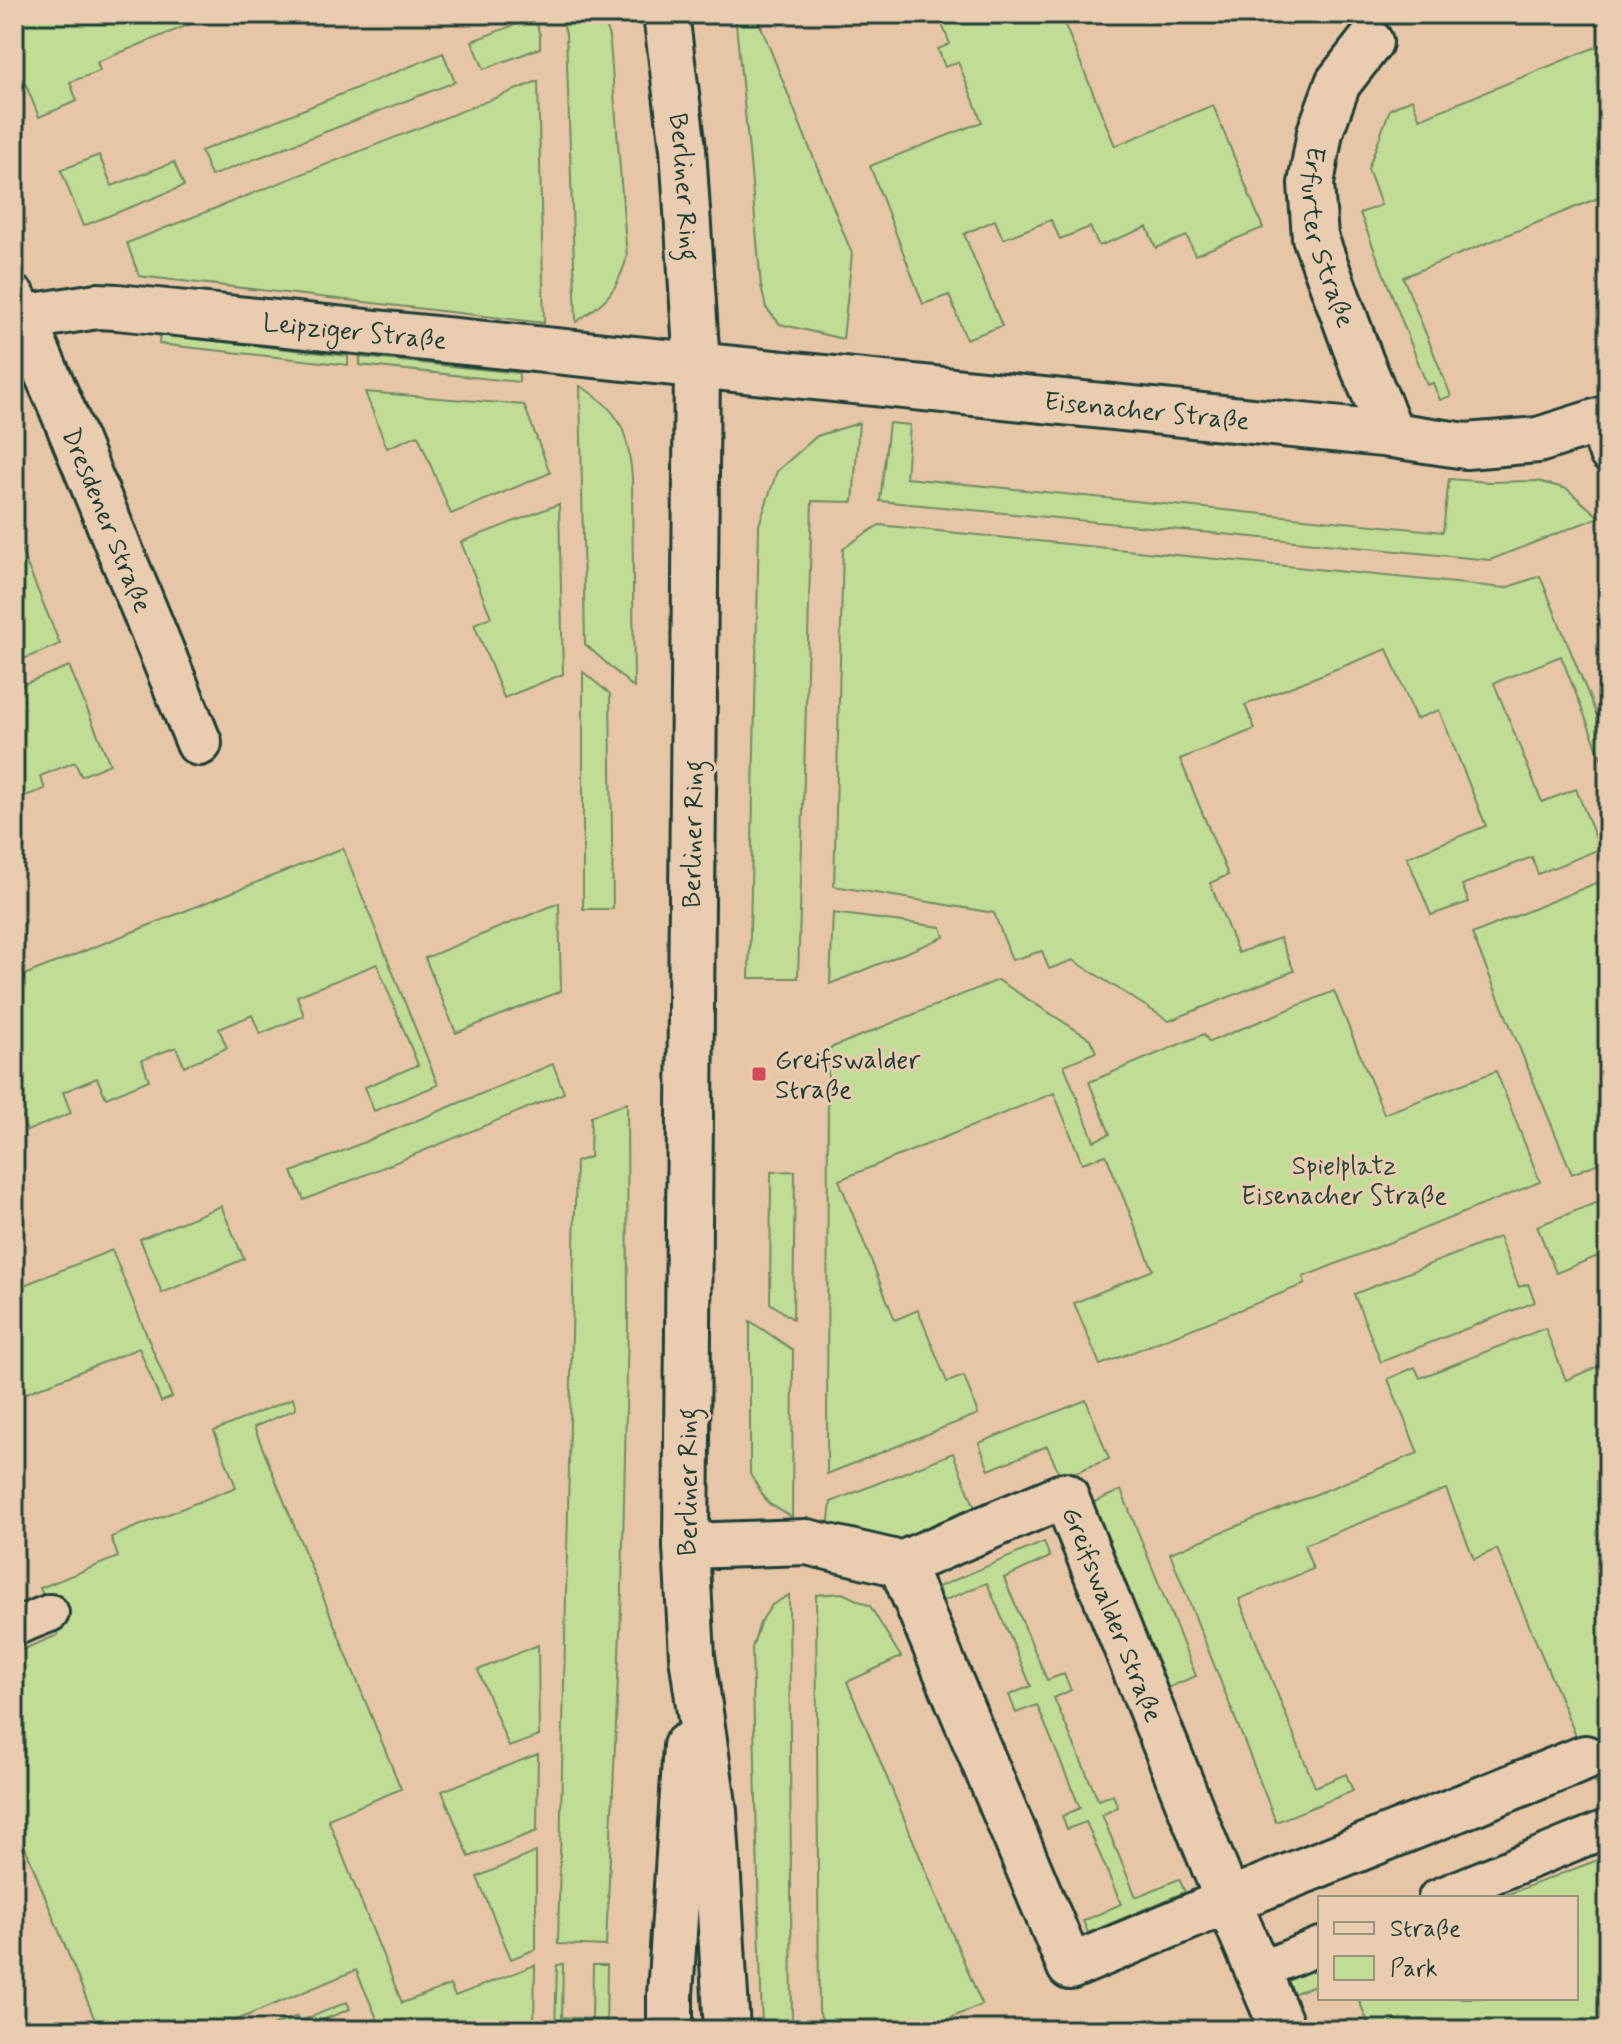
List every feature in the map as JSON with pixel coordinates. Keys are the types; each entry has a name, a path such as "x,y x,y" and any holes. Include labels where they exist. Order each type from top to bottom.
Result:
{"street":[{"name":"Berliner Ring","path":"666,14 683,149 697,365 686,1546 692,1656 714,1811 727,2030"},
{"name":"Erfurter Straße","path":"1370,42 1338,83 1320,132 1311,184 1315,237 1361,362 1392,435"},
{"name":"Leipziger Straße","path":"17,313 117,307 697,365"},
{"name":"Dresdener Straße","path":"17,313 58,399 199,743"},
{"name":"Eisenacher Straße","path":"697,365 1392,435 1466,446 1604,432"},
{"name":"Greifswalder Straße","path":"901,1564 1065,1495 1283,2030"},
{"path":"686,1546 807,1542 901,1564 1070,1967 1585,1758"},
{"name":"Berliner Ring","path":"670,2030 692,1656"}],"lane":[{"path":"14,1627 50,1613"},
{"path":"1442,1896 1608,1828"},
{"path":"1258,1971 1318,1947"}],"green space":[{"path":"14,14 215,14 97,62 100,71 70,82 77,101 39,117 14,56"},
{"path":"523,14 534,14 540,48 484,69 472,41 525,21"},
{"path":"561,14 604,14 610,43 627,257 609,295 576,322 566,34"},
{"path":"735,14 756,14 852,254 843,339 780,324 766,308 761,286"},
{"path":"938,14 1088,14 1065,25 1115,146 1213,105 1263,228 1195,255 1187,236 1156,248 1147,227 1099,246 1090,227 1060,239 1051,220 1003,239 995,220 964,234 1002,326 966,339 949,295 923,304 870,166 982,122 958,62 945,67 938,49 950,44"},
{"path":"1608,42 1608,194 1403,277 1451,396 1440,400 1433,383 1427,385 1360,213 1381,205 1368,169 1390,109 1412,99 1420,119"},
{"path":"443,53 455,82 211,176 201,151"},
{"path":"538,81 544,323 139,276 127,243"},
{"path":"99,155 112,186 174,162 184,186 83,226 61,170"},
{"path":"160,335 348,356 348,365 159,344"},
{"path":"360,357 519,373 519,382 360,365"},
{"path":"580,386 613,413 628,447 632,477 634,688 585,644"},
{"path":"365,392 524,405 550,473 451,514 418,435 387,448"},
{"path":"859,423 853,502 812,501 798,978 749,978 759,525 777,471 817,436"},
{"path":"889,423 910,425 906,478 1443,532 1449,479 1538,481 1567,489 1599,517 1490,560 880,501"},
{"path":"559,504 563,674 504,698 474,624 491,617 461,542"},
{"path":"879,525 1505,588 1540,576 1608,743 1608,775 1561,656 1494,683 1542,802 1576,789 1600,849 1538,874 1532,857 1462,885 1469,902 1431,915 1407,857 1486,826 1439,710 1416,719 1387,649 1245,705 1255,729 1180,759 1228,875 1210,883 1238,953 1280,938 1294,971 1169,1021 1073,960 1049,969 1042,951 1012,960 994,913 834,886 843,548"},
{"path":"14,533 60,644 14,663"},
{"path":"69,666 110,764 81,776 75,762 40,776 45,789 19,798 14,787 14,688"},
{"path":"583,672 610,694 613,909 583,909"},
{"path":"343,848 438,1085 374,1111 365,1087 418,1065 377,964 297,996 304,1016 260,1034 252,1015 219,1029 227,1048 184,1066 176,1047 142,1060 149,1080 106,1098 97,1078 63,1092 71,1113 27,1131 19,1111 14,1112 14,979"},
{"path":"1608,878 1608,1079 1605,1081 1608,1088 1608,1159 1572,1174 1472,934"},
{"path":"559,903 561,991 456,1033 425,958"},
{"path":"833,913 941,927 944,937 830,984"},
{"name":"Spielplatz Eisenacher Straße","path":"998,980 1090,1039 1096,1052 1064,1065 1094,1141 1110,1134 1089,1082 1204,1034 1209,1042 1334,991 1384,1114 1496,1071 1540,1182 1303,1277 1305,1284 1100,1365 1074,1303 1153,1270 1106,1155 1082,1163 1054,1093 839,1180 895,1320 918,1310 947,1382 964,1376 978,1414 827,1474 828,1049"},
{"path":"553,1064 564,1093 304,1200 292,1172"},
{"path":"627,1103 628,1323 622,1589 606,1946 558,1944 576,1162 590,1157 591,1116"},
{"path":"795,1171 793,1319 770,1303 771,1172"},
{"path":"1608,1198 1608,1252 1556,1273 1537,1226"},
{"path":"221,1206 244,1259 162,1293 140,1239"},
{"path":"1499,1237 1519,1287 1528,1284 1535,1302 1381,1362 1354,1294"},
{"path":"112,1250 172,1397 161,1402 139,1348 14,1398 14,1289"},
{"path":"750,1321 793,1350 792,1517 768,1503 750,1474"},
{"path":"1545,1328 1566,1380 1608,1362 1608,1812 1497,1549 1474,1559 1446,1489 1304,1545 1313,1569 1239,1599 1315,1787 1346,1774 1353,1791 1276,1822 1170,1553 1418,1453 1388,1379 1415,1367 1420,1378"},
{"path":"293,1398 296,1409 254,1427 401,1789 328,1819 402,2003 450,1985 455,1996 535,1965 534,2023 517,2030 382,2030 356,1970 213,2030 99,2030 14,1820 14,1653 58,1635 40,1588 118,1557 111,1537 236,1487 214,1431"},
{"path":"1086,1400 1109,1459 1061,1478 1047,1446 989,1470 979,1443"},
{"path":"953,1453 977,1513 898,1547 828,1530 831,1502"},
{"path":"1121,1490 1196,1676 1163,1690 1090,1504"},
{"path":"1044,1542 1050,1557 1004,1578 1047,1680 1064,1674 1071,1690 1054,1698 1098,1800 1113,1795 1118,1807 1102,1815 1136,1897 1179,1879 1185,1892 1088,1933 1083,1921 1121,1904 1086,1822 1067,1829 1062,1816 1080,1808 1037,1705 1016,1713 1009,1695 1031,1686 987,1583 943,1601 938,1587"},
{"path":"842,1593 870,1606 901,1657 847,1682 982,2005 921,2030 826,2030 819,2011 816,1595"},
{"path":"789,1595 792,2030 762,2030 752,1648 760,1623 772,1605"},
{"path":"538,1645 539,1736 509,1747 478,1670"},
{"path":"538,1754 537,1831 469,1857 442,1791"},
{"path":"536,1852 536,1949 511,1959 477,1877"},
{"path":"1608,1856 1608,2011 1598,2012 1602,2030 1371,2030 1359,2000 1578,2000 1578,1896 1503,1896"},
{"path":"563,1964 562,2017 592,2019 593,1965 607,1965 606,2030 555,2030 557,1965"},
{"path":"1318,1967 1318,1984 1288,1996 1282,1981"},
{"path":"347,2002 350,2009 298,2030 262,2030 297,2016 299,2022"}],"place":[{"name":"Greifswalder Straße","path":"759,1074"}]}
